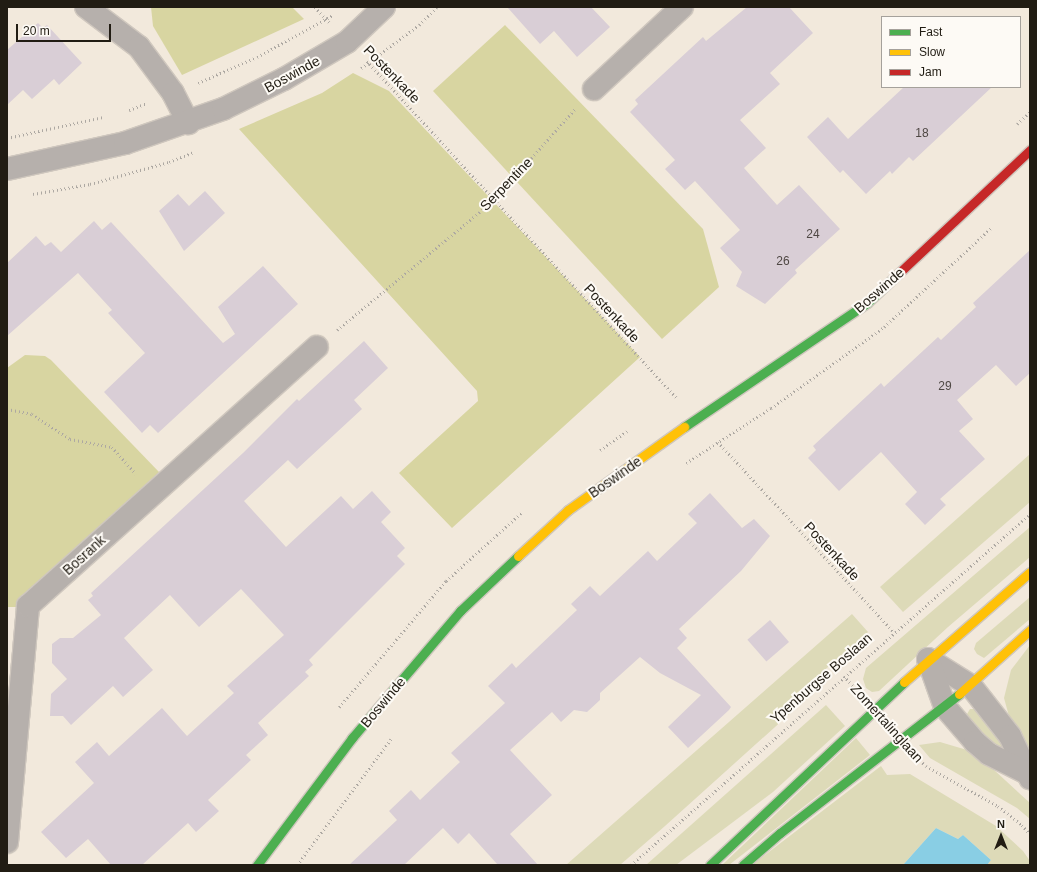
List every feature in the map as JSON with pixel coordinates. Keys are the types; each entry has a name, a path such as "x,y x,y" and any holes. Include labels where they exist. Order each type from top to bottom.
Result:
{"street":[{"path":"86,7 138,47 173,93 188,123"},
{"name":"Boswinde","path":"7,169 125,143 223,110 284,80 347,42 384,7"},
{"path":"594,89 682,7"},
{"name":"Boswinde","path":"258,865 352,738 460,611 568,510 696,419 867,303 1030,150"},
{"name":"Bosrank","path":"7,842 28,606 317,347"},
{"path":"710,865 873,709 928,659 1030,572"},
{"path":"743,865 780,833 902,741 971,686 1030,630"},
{"path":"928,659 971,686 1010,736 1028,775"},
{"path":"928,659 945,707 975,742 989,754 1028,775"}],"path":[{"name":"Postenkade","path":"315,7 347,42 370,63 676,398 894,632"},
{"path":"370,63 419,25 437,7"},
{"name":"Serpentine","path":"317,347 494,200 594,89"},
{"path":"1013,128 1030,112"},
{"path":"679,467 884,328 996,223"},
{"path":"676,398 682,394"},
{"path":"7,409 32,414 70,439 112,447 153,493"},
{"name":"Ypenburgse Boslaan","path":"631,865 894,632 1030,514"},
{"name":"Zomertalinglaan","path":"844,676 873,709"},
{"path":"297,865 394,734"},
{"name":"Zomertalinglaan","path":"902,741 926,766 998,806 1022,825 1030,834"}],"shaded area":[{"path":"151,7 292,7 304,19 182,75 153,26"},
{"path":"505,25 703,229 719,287 662,339 433,91"},
{"path":"353,73 389,91 640,357 452,528 399,473 478,401 477,391 239,129 322,93"},
{"path":"25,355 45,356 51,360 159,472 17,607 7,607 7,368"},
{"path":"1030,454 1030,502 903,612 880,587"},
{"path":"1030,527 1030,557 948,627 879,691 872,692 866,688 863,679 866,668"},
{"path":"1030,597 1030,619 984,658 977,654 974,649 976,643"},
{"path":"852,614 868,632 820,674 826,681 665,826 620,865 566,865"},
{"path":"1030,645 1030,751 1012,727 1004,698 1011,670"},
{"path":"826,705 845,726 773,792 676,865 646,865"},
{"path":"970,709 975,709 1003,743 1002,747 997,748 975,727 967,714"},
{"path":"856,738 870,755 729,865 722,865"},
{"path":"940,742 967,750 993,769 1030,803 1030,819 1017,808 930,758 919,745"},
{"path":"881,766 887,775 910,774 996,826 1023,851 1030,861 1030,865 987,865 991,860 963,835 958,839 936,828 903,865 752,865"}],"water":[{"path":"936,828 958,839 963,835 991,860 987,865 903,865"}],"building":[{"path":"507,7 591,7 610,27 577,57 554,31 540,44"},
{"path":"747,7 789,7 813,33 770,73 780,84 740,120 766,148 744,168 777,205 799,185 840,229 795,270 797,273 765,304 736,286 742,272 720,248 740,230 695,181 685,190 665,169 675,160 630,112 638,104 635,100 703,37 706,41"},
{"path":"38,23 43,28 47,25 82,63 59,85 54,79 32,99 23,90 7,105 7,50"},
{"path":"903,88 991,88 913,161 909,157 892,174 890,171 866,194 843,170 840,173 807,137 828,117 848,139"},
{"path":"205,191 225,213 184,251 159,211 178,194 189,206"},
{"path":"94,221 102,230 111,222 223,343 235,334 218,307 263,266 298,304 158,433 150,425 142,433 104,392 145,353 108,313 112,310 78,273 7,336 7,263 36,236 45,246 51,242 61,252"},
{"path":"1030,250 1030,373 1016,386 996,365 957,400 973,419 959,431 985,459 940,499 946,505 925,525 905,504 917,492 881,452 839,491 808,458 816,450 813,446 881,383 884,387 938,337 941,340 976,307 973,303"},
{"path":"364,341 388,368 354,400 362,409 297,469 288,460 244,501 286,547 341,496 353,509 372,491 391,512 381,522 405,548 397,556 405,564 309,660 313,665 305,672 309,676 258,723 268,735 246,755 251,760 208,800 219,811 196,832 188,823 142,865 111,865 88,839 66,858 41,832 94,783 75,762 97,742 109,756 162,708 187,736 234,693 227,686 284,635 241,589 199,627 170,595 124,638 153,670 123,697 113,686 71,725 63,716 50,716 51,694 67,679 52,663 52,644 60,638 73,638 101,615 88,600 93,596 91,593 243,453 297,399 299,401"},
{"path":"710,493 742,528 754,519 770,536 741,571 679,629 687,638 677,648 731,707 729,710 688,748 668,727 701,695 660,673 640,657 600,693 600,700 587,712 574,710 561,722 552,712 510,750 552,795 510,834 538,865 498,865 469,833 458,844 443,828 404,865 349,865 397,820 389,811 411,790 420,800 460,762 451,753 505,703 488,686 512,663 516,668 577,610 571,604 590,586 600,596 648,551 657,561 697,523 688,514"},
{"path":"770,620 789,642 766,662 747,640"}],"traffic: fast":[{"path":"684,427 867,303 899,273"},
{"path":"257,865 352,738 460,611 518,556"},
{"path":"710,865 904,682"},
{"path":"743,865 780,833 959,694"}],"traffic: slow":[{"path":"518,556 568,510 684,427"},
{"path":"904,682 1030,572"},
{"path":"959,694 1030,630"}],"traffic: jam":[{"path":"899,273 1030,150"}]}
